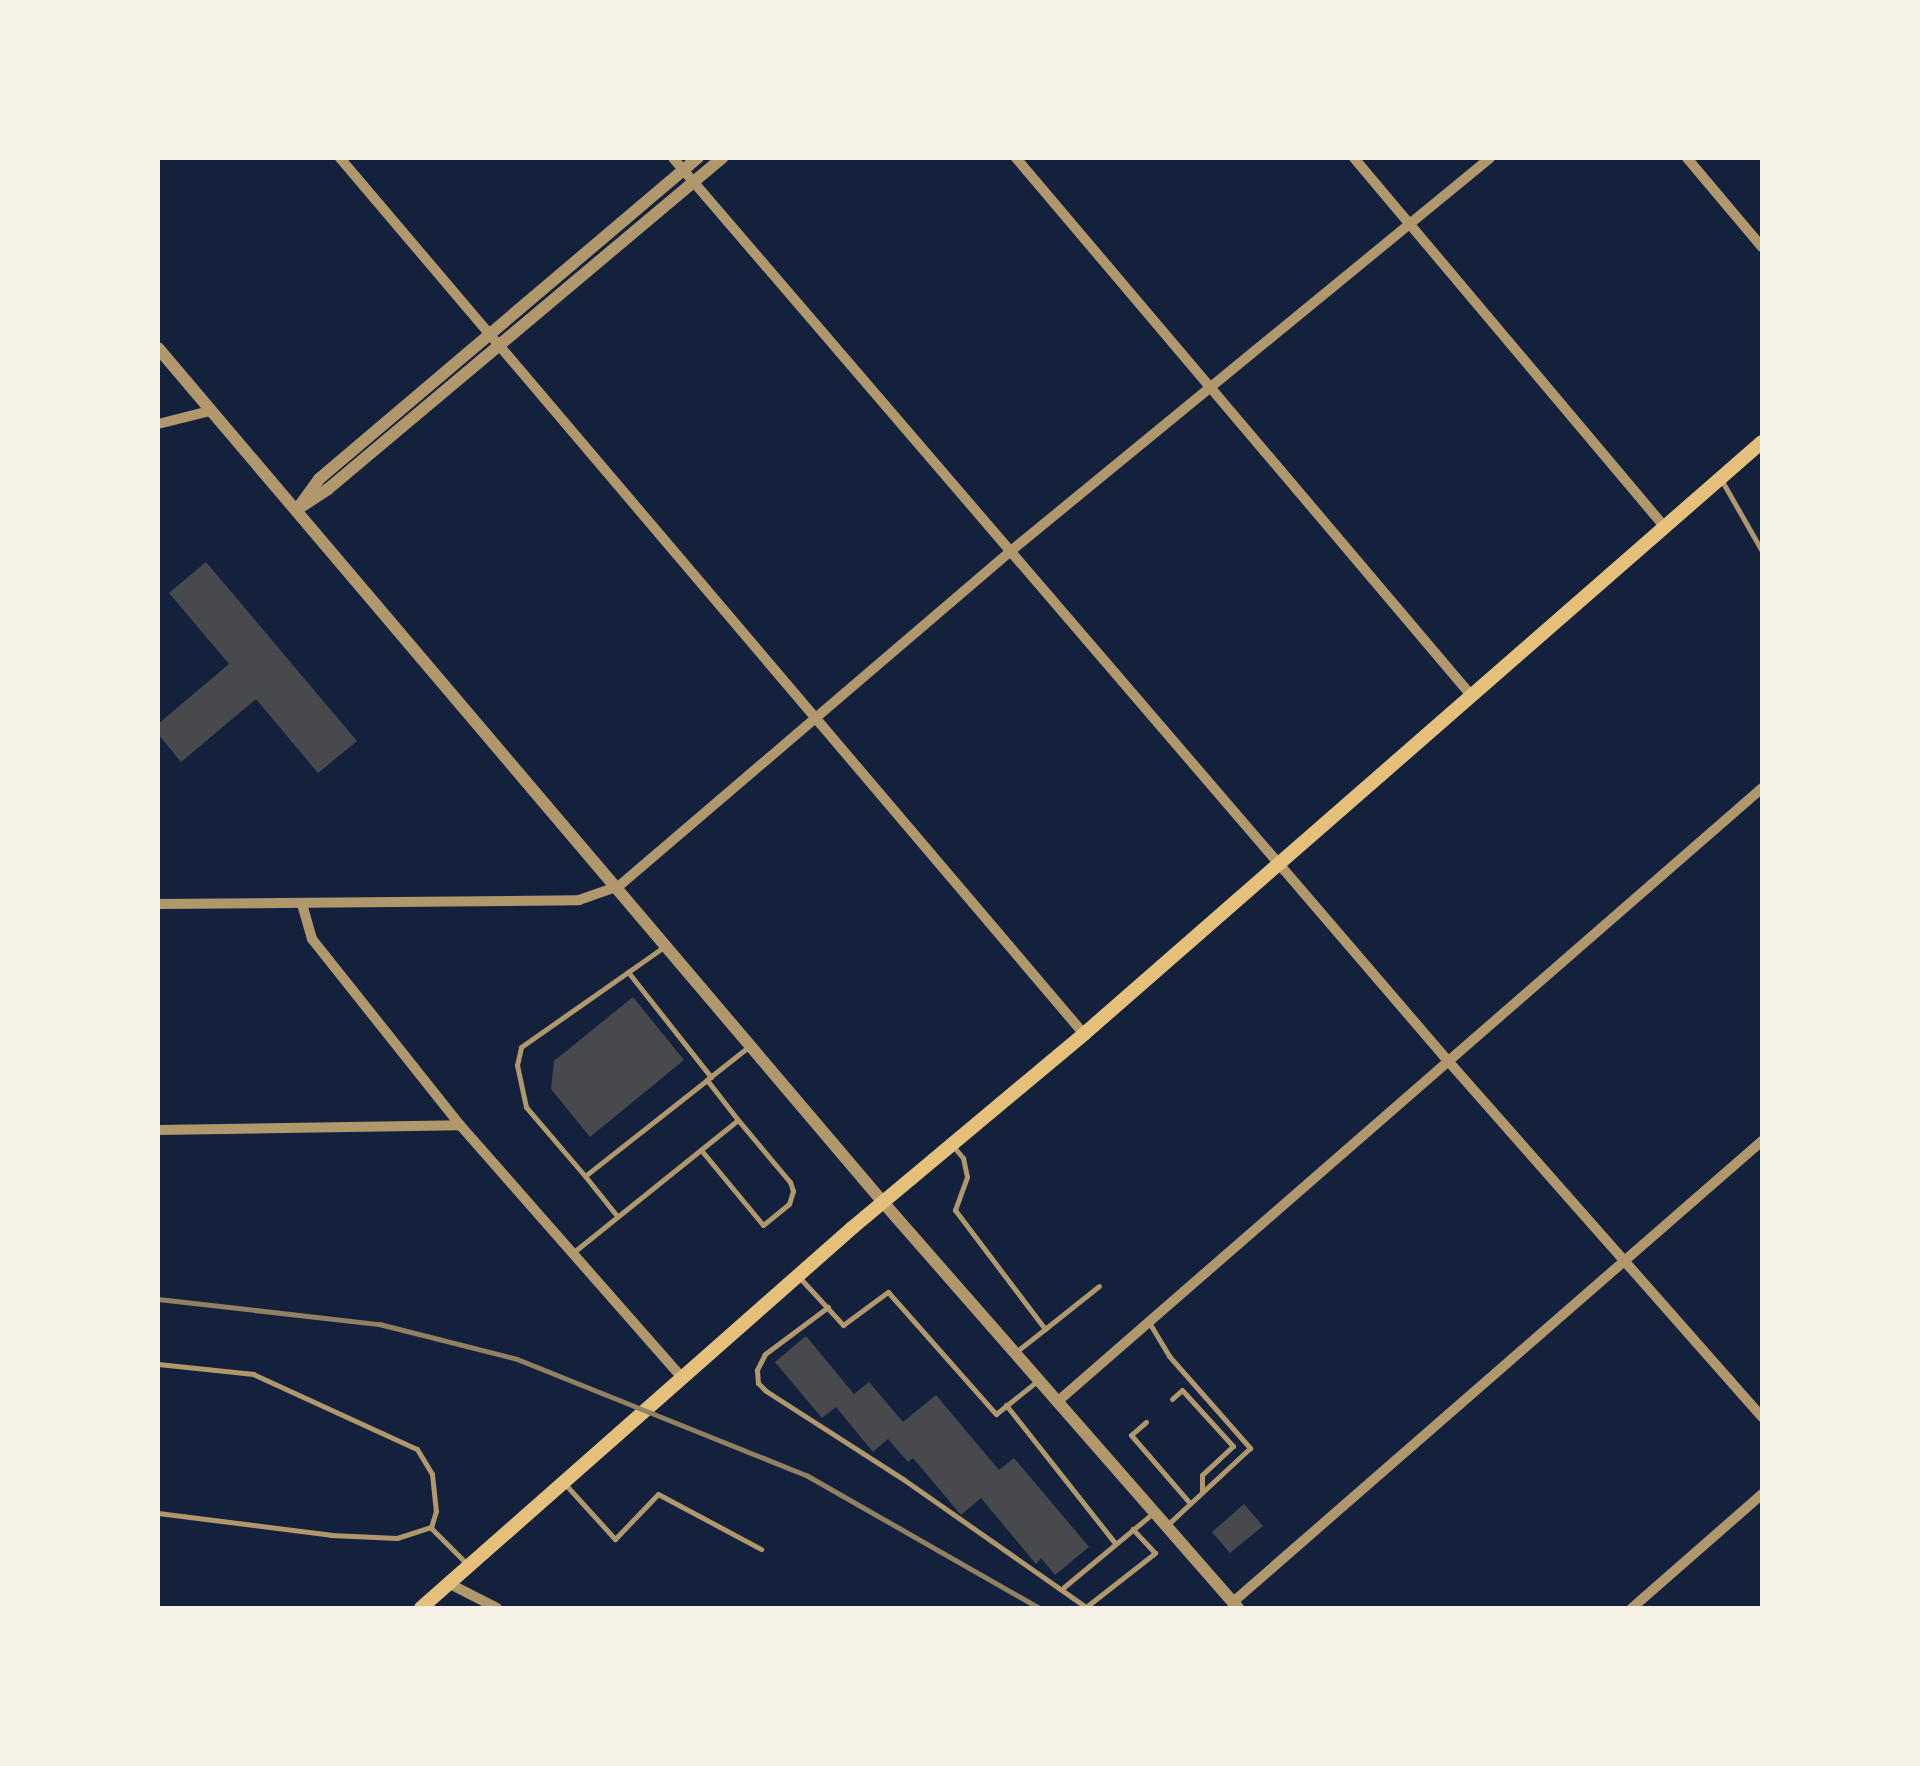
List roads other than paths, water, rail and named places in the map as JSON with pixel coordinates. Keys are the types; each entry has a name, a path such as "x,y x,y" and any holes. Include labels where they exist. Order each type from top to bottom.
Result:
{"main road":[{"path":"422,1608 467,1564 882,1201 1084,1034 1762,442"}],"street":[{"path":"340,158 1084,1034"},
{"path":"673,158 1448,1062 1762,1417"},
{"path":"296,510 319,478 698,158"},
{"path":"296,510 500,346 722,158"},
{"path":"1016,158 1471,695"},
{"path":"1354,158 1665,527"},
{"path":"158,904 578,900 619,886 1012,550 1490,158"},
{"path":"1687,158 1762,246"},
{"path":"158,348 619,886 882,1201 1235,1605 1762,1141"},
{"path":"158,424 210,411"},
{"path":"1057,1402 1762,788"},
{"path":"302,904 312,939 460,1125 682,1377"},
{"path":"158,1130 460,1125"},
{"path":"1632,1608 1762,1494"},
{"path":"448,1583 497,1608"}],"lane":[{"path":"1721,478 1762,551"},
{"path":"617,1216 526,1106 517,1065 521,1047 668,944"},
{"path":"628,972 738,1120 790,1182 793,1192 789,1204 762,1226 702,1150"},
{"path":"585,1176 752,1044"},
{"path":"572,1253 738,1120"},
{"path":"952,1144 963,1158 967,1177 955,1210 1045,1329"},
{"path":"798,1277 843,1324 888,1292 996,1414 1038,1380"},
{"path":"1014,1352 1100,1286"},
{"path":"828,1306 765,1354 757,1370 758,1383 1064,1587 1086,1606 1156,1553 1133,1528"},
{"path":"1148,1322 1169,1356 1250,1448 1164,1527"},
{"path":"158,1364 253,1374 418,1449 432,1474 436,1511 430,1528"},
{"path":"1172,1399 1182,1390 1233,1446 1202,1475 1202,1492"},
{"path":"1006,1405 1115,1543"},
{"path":"1146,1422 1131,1435 1190,1503"},
{"path":"562,1481 614,1538 658,1494 760,1548"},
{"path":"158,1513 331,1536 396,1538 430,1528"},
{"path":"1064,1587 1153,1513"},
{"path":"430,1528 467,1564"}],"railway":[{"path":"158,1299 379,1324 517,1359 806,1475 1039,1608"}]}
